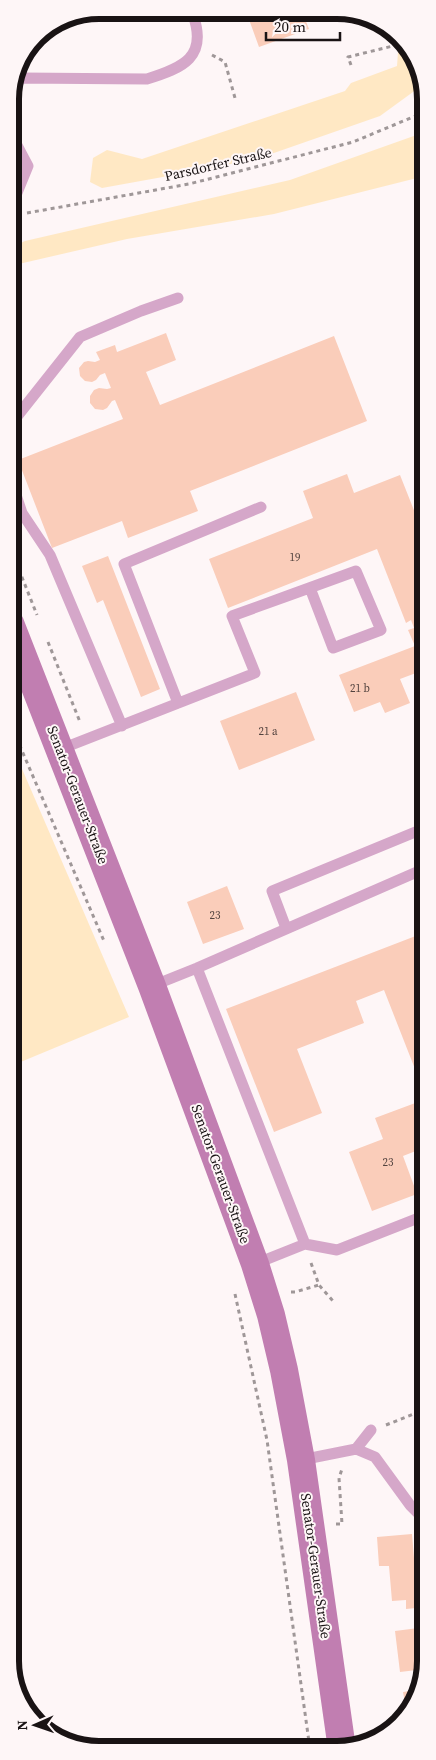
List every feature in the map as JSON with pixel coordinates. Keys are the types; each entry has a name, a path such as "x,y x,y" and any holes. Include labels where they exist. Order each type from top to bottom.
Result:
{"street":[{"name":"Senator-Gerauer-Straße","path":"19,645 152,986 255,1264 271,1315 301,1460 341,1741"}],"lane":[{"path":"21,78 147,79 162,75 188,62 197,47 197,26 194,19"},
{"path":"19,149 28,166 19,188"},
{"path":"19,413 80,337 141,311 178,298"},
{"path":"19,504 22,513 50,555 122,726"},
{"path":"178,704 124,564 261,508"},
{"path":"61,749 255,673 232,616 356,571 381,630 333,648 310,588"},
{"path":"286,928 272,891 417,832"},
{"path":"152,986 417,872"},
{"path":"197,968 305,1244"},
{"path":"255,1264 305,1244 336,1250 417,1218"},
{"path":"356,1449 371,1430"},
{"path":"301,1460 356,1449 375,1457 417,1512"}],"path":[{"path":"351,65 348,57 396,44"},
{"path":"197,47 225,62 235,98"},
{"name":"Parsdorfer Straße","path":"25,214 189,184 352,142 417,115"},
{"path":"19,743 105,943"},
{"path":"305,1244 319,1285 332,1301"},
{"path":"233,1288 267,1440 309,1741"},
{"path":"371,1430 417,1413"}],"shaded area":[{"path":"401,51 409,63 417,89 380,116 271,154 218,167 102,188 90,182 93,158 107,150 142,159 345,91 351,83 397,66 398,52"},
{"path":"417,135 417,178 274,214 127,239 19,264 19,244 25,241 290,180"},
{"path":"19,762 129,1017 19,1063"}],"building":[{"path":"249,19 305,19 309,29 259,47"},
{"path":"166,333 176,360 146,372 160,405 334,336 367,421 190,491 198,511 128,538 122,521 52,548 19,460 123,419 115,400 103,410 95,409 90,403 90,396 94,390 111,388 105,373 92,382 85,381 80,376 79,368 84,362 100,360 96,352 115,345 117,352"},
{"path":"347,474 354,493 400,475 417,518 417,673 400,679 410,703 385,713 380,702 354,712 339,675 415,646 408,630 414,628 411,620 406,623 377,549 228,608 209,559 313,518 303,491"},
{"path":"108,556 160,689 141,697 103,600 97,603 82,566"},
{"path":"296,692 315,740 239,770 220,721"},
{"path":"227,886 244,929 203,944 187,902"},
{"path":"417,935 417,1074 384,990 356,1001 364,1023 297,1049 322,1113 274,1132 226,1009"},
{"path":"417,1102 417,1151 403,1156 417,1194 372,1211 349,1152 383,1139 375,1118"},
{"path":"412,1534 414,1558 417,1558 417,1608 406,1609 406,1600 392,1601 389,1566 379,1566 377,1537"},
{"path":"417,1628 417,1670 400,1672 395,1631"},
{"path":"411,1691 405,1703 403,1692"}]}
